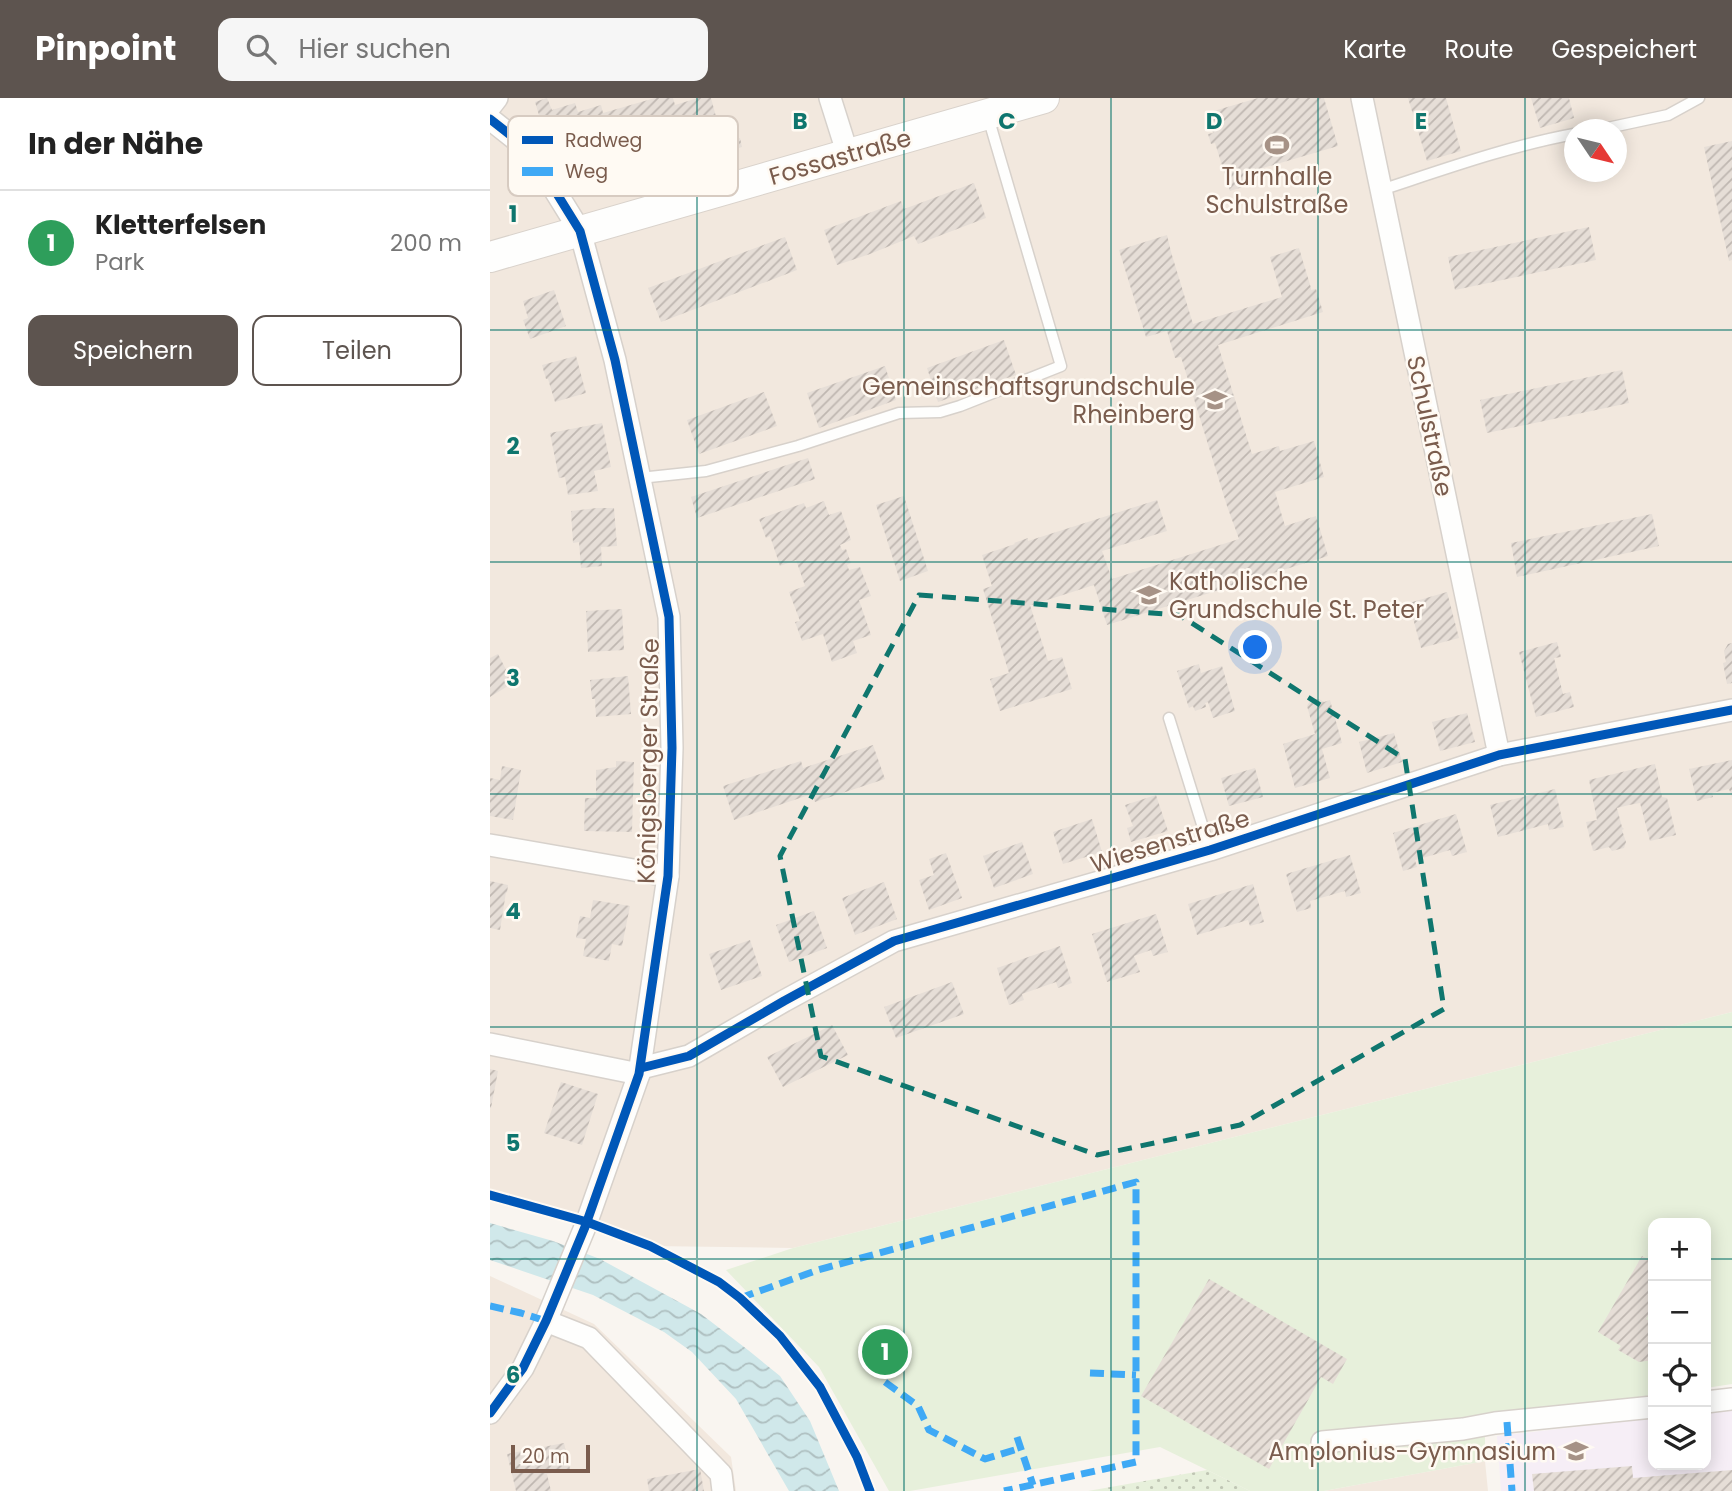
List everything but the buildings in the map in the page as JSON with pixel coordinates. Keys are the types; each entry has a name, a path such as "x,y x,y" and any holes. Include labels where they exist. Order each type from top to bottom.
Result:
{"street":[{"path":"490,107 497,98"},
{"path":"830,98 848,155"},
{"name":"Fossastraße","path":"738,186 1044,98"},
{"name":"Schulstraße","path":"1362,98 1499,755"},
{"name":"Königsberger Straße","path":"490,119 508,133"},
{"name":"Königsberger Straße","path":"490,1413 523,1368 557,1297 585,1227 640,1071 668,876 673,748 669,617 615,360 580,231 558,196"},
{"name":"Fossastraße","path":"490,257 703,196"},
{"name":"Wiesenstraße","path":"640,1071 690,1056 894,941 1210,850 1499,755 1732,710"},
{"path":"490,845 668,876"},
{"path":"490,1044 640,1071"},
{"path":"546,1321 589,1338 721,1474 723,1491"},
{"path":"1711,1401 1732,1399"},
{"path":"1322,1441 1463,1429 1495,1423 1648,1408"}],"lane":[{"path":"1627,124 1668,115 1699,98"},
{"path":"640,478 706,471 798,446 899,413 940,412 1061,366 987,115"},
{"path":"1381,190 1463,163 1564,136"},
{"path":"1169,718 1210,850"}],"highlighted area":[{"path":"919,595 1179,615 1405,759 1444,1009 1240,1125 1097,1155 821,1056 780,856"}],"shaded area":[{"path":"490,98 1732,98 1732,1012 793,1248 650,1246 586,1222 490,1195"},
{"path":"490,1276 594,1324 731,1457 736,1491 490,1491"},
{"name":"Amplonius-Gymnasium","path":"1732,1408 1732,1491 1501,1491 1497,1436 1648,1419 1648,1470 1711,1470 1711,1410"},
{"path":"1485,1461 1488,1491 1324,1491"}],"green space":[{"path":"1732,1012 1732,1384 1711,1387 1711,1218 1648,1218 1648,1396 1485,1418 1485,1461 1324,1491 1250,1491 1160,1447 910,1491 889,1491 819,1367 726,1270 793,1248"},
{"path":"1207,1470 1250,1491 1088,1491"}],"water":[{"path":"490,1223 553,1241 600,1259 701,1314 748,1350 780,1376 810,1421 839,1491 789,1491 736,1399 692,1352 664,1332 593,1295 490,1260"}],"marked path":[{"path":"740,1298 818,1270 1136,1182 1136,1462 1004,1491"},
{"path":"490,1306 546,1321"},
{"path":"1090,1373 1136,1375"},
{"path":"885,1382 918,1406 929,1430 985,1459 1021,1448"},
{"path":"1507,1422 1512,1491"},
{"path":"1017,1437 1033,1485"}],"cycle path":[{"path":"490,119 508,133"},
{"path":"490,1413 523,1368 546,1321 585,1227 639,1074 668,876 672,748 669,617 615,360 580,231 558,196"},
{"path":"641,1068 689,1056 894,941 1210,850 1499,755 1732,710"},
{"path":"490,1195 587,1222 650,1246 719,1282 740,1298 780,1336 820,1387 857,1457 870,1491"}],"place":[{"name":"Turnhalle Schulstraße","path":"1277,145"},
{"name":"Gemeinschaftsgrundschule Rheinberg","path":"1215,400"},
{"name":"Katholische Grundschule St. Peter","path":"1149,595"},
{"name":"Kletterfelsen","path":"885,1352"},
{"name":"Amplonius-Gymnasium","path":"1576,1451"}]}
